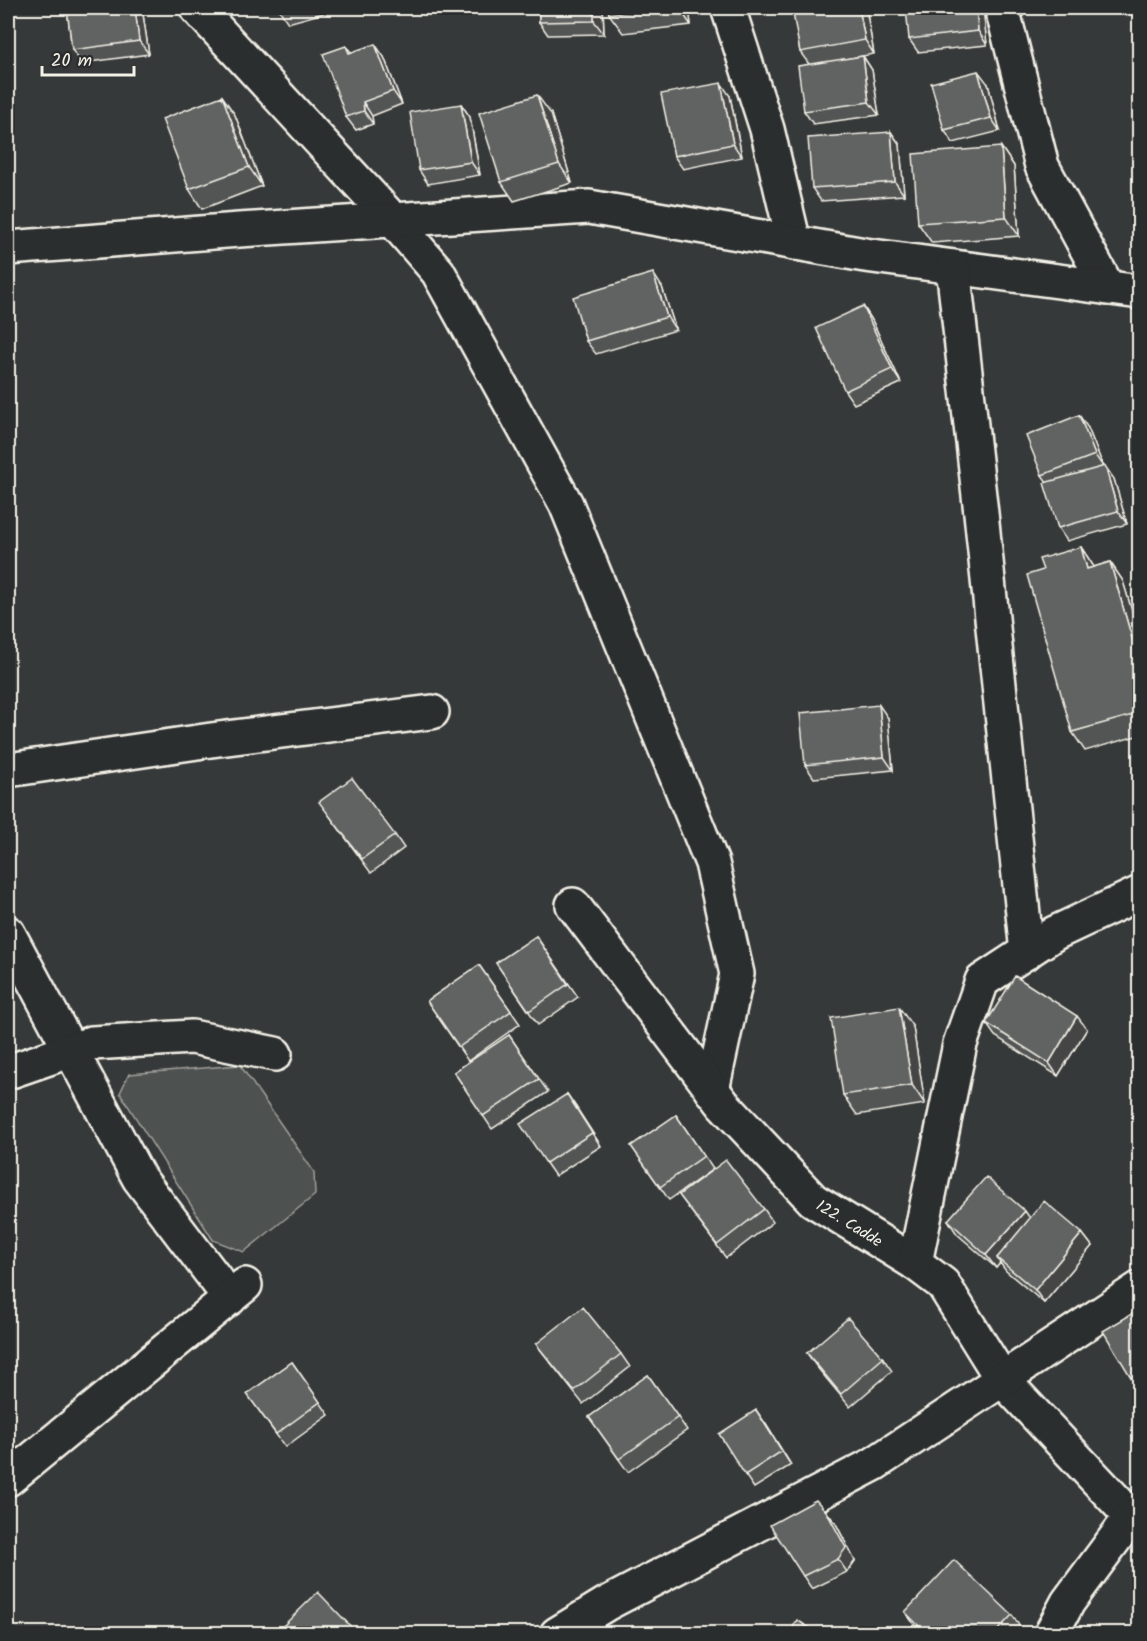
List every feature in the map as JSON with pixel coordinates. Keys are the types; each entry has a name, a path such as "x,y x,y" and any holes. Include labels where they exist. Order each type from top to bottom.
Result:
{"street":[{"path":"197,8 393,220 438,272 566,504 712,863 736,974 712,1090"},
{"path":"728,8 767,129 794,243"},
{"path":"1002,8 1042,166 1124,290"},
{"path":"13,241 589,207 865,255 1124,290"},
{"path":"952,267 981,513 1027,952"},
{"path":"8,770 211,740 432,712"},
{"path":"915,1263 960,1044 982,981 1055,933 1140,893"},
{"name":"122. Cadde","path":"573,905 723,1104 813,1200 915,1263 944,1284 1002,1379 1135,1522"},
{"path":"8,933 140,1178 237,1291 8,1479"},
{"path":"8,1072 92,1043 192,1037 275,1054"},
{"path":"557,1634 606,1604 874,1464 1140,1288"},
{"path":"1051,1634 1068,1602 1135,1522"}],"shaded area":[{"path":"240,1065 314,1172 315,1195 244,1252 213,1240 120,1093 129,1074"}],"building":[{"path":"67,8 135,8 139,41 72,50"},
{"path":"539,8 594,8 594,21 539,22"},
{"path":"608,8 661,8 609,14"},
{"path":"822,8 859,8 865,40 800,52 793,13"},
{"path":"906,8 976,8 978,31 909,39"},
{"path":"375,44 393,91 363,102 364,111 346,117 323,54 346,46 349,53"},
{"path":"863,56 869,102 804,111 798,66"},
{"path":"978,71 991,118 944,130 931,83"},
{"path":"721,83 733,144 674,156 661,94"},
{"path":"537,95 559,164 501,182 479,113"},
{"path":"222,96 249,167 189,189 162,119"},
{"path":"461,104 471,162 419,170 410,112"},
{"path":"891,132 895,182 812,188 808,138"},
{"path":"1001,147 1006,217 918,223 913,154"},
{"path":"653,273 667,317 586,341 573,297"},
{"path":"863,306 892,369 845,391 816,328"},
{"path":"1079,415 1095,455 1042,475 1026,436"},
{"path":"1105,466 1118,511 1058,528 1044,483"},
{"path":"1081,547 1087,569 1110,562 1140,666 1140,713 1072,732 1027,575 1043,570 1039,559"},
{"path":"879,705 884,757 805,765 800,713"},
{"path":"352,778 395,835 362,859 319,802"},
{"path":"1140,922 1140,935 1134,925"},
{"path":"536,936 568,984 529,1011 496,963"},
{"path":"479,965 511,1011 459,1047 427,1001"},
{"path":"1015,976 1077,1016 1049,1063 986,1023"},
{"path":"899,1007 912,1085 843,1095 831,1018"},
{"path":"509,1035 539,1079 483,1116 454,1072"},
{"path":"567,1094 592,1133 546,1163 520,1124"},
{"path":"676,1115 704,1156 660,1187 631,1146"},
{"path":"726,1160 764,1209 717,1245 679,1195"},
{"path":"986,1177 1025,1211 986,1255 948,1220"},
{"path":"1044,1201 1082,1233 1035,1290 997,1258"},
{"path":"583,1307 621,1354 574,1391 536,1344"},
{"path":"1140,1309 1140,1381 1135,1384 1103,1331"},
{"path":"848,1318 883,1358 841,1394 807,1353"},
{"path":"292,1362 320,1402 276,1434 247,1394"},
{"path":"648,1375 678,1417 619,1459 589,1417"},
{"path":"756,1410 782,1451 745,1475 719,1434"},
{"path":"816,1500 826,1511 846,1548 838,1559 803,1576 770,1525"},
{"path":"954,1560 1012,1615 994,1634 927,1634 905,1612"},
{"path":"318,1592 358,1634 290,1634 283,1626"},
{"path":"797,1620 819,1634 789,1634"}]}
